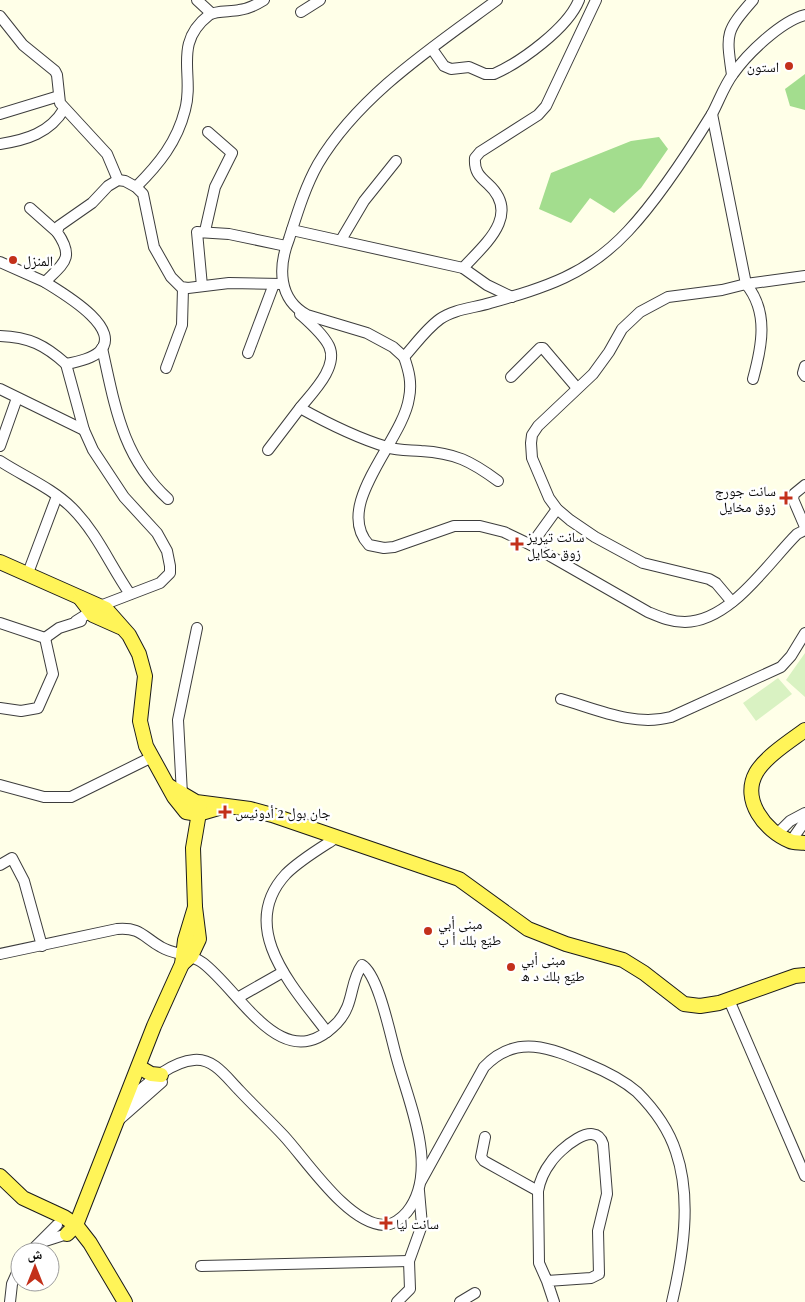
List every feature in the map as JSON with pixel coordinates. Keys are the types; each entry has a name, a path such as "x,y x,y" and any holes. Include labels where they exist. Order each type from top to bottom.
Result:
{"main road":[{"path":"0,562 28,572 79,597 125,630 134,642 145,671 146,683 140,722 146,746 169,786 191,804 224,805 272,815 459,879 528,929 552,939 623,960 644,973 684,1004 700,1006 729,1000 795,976 805,976"},
{"path":"798,840 761,818 752,800 750,790 756,772 771,757 805,730"},
{"path":"66,1225 85,1203 188,951 195,907 191,804"},
{"path":"139,1067 151,1074 160,1075"},
{"path":"0,1176 23,1198 40,1207 90,1243 125,1302"}],"street":[{"path":"197,0 211,13"},
{"path":"136,187 158,164 176,136 190,89 186,66 187,51 194,33 211,13 240,10 264,0"},
{"path":"301,12 320,0"},
{"path":"248,353 278,284 286,246 307,187 332,142 372,99 496,0"},
{"path":"432,50 444,66 451,70 469,67 485,74 494,74 541,43 569,16 579,0"},
{"path":"463,268 497,230 501,211 498,196 476,170 475,158 480,152 538,115 546,106 596,0"},
{"path":"732,74 727,42 729,31 753,0"},
{"path":"404,357 440,318 460,310 512,297 560,281 583,269 614,245 647,207 712,114 732,74 758,46 791,22 805,15"},
{"path":"0,16 24,45 57,75 59,96 64,109 107,154 118,180 136,187 145,199 154,247 171,277 183,288 229,283 278,284"},
{"path":"0,114 59,96"},
{"path":"0,144 25,139 44,131 58,120 64,109"},
{"path":"712,114 746,284 755,297 762,321 760,351 753,379"},
{"path":"205,231 215,187 232,153 208,132"},
{"path":"342,240 364,201 396,160"},
{"path":"57,232 58,226 65,220 92,203 108,186 118,180"},
{"path":"30,208 57,232 67,250 66,259 45,282"},
{"path":"292,230 463,268 487,285 512,297"},
{"path":"202,286 197,232 205,231 286,246"},
{"path":"2,261 45,282 77,301 92,316 103,337 102,348 122,431 137,463 168,499"},
{"path":"732,602 716,583 708,579 643,563 595,537 556,509 536,470 530,451 532,435 538,426 593,374 609,352 622,329 650,306 676,295 722,290 746,284 805,276"},
{"path":"268,450 327,371 330,352 324,338 296,309 278,284"},
{"path":"166,368 182,325 183,288"},
{"path":"296,309 307,315 380,339 404,357 410,374 409,400 389,448 375,468 360,503 360,529 369,545 384,548 394,546 454,526 488,528 504,532 531,545 616,595 664,619 684,622 701,620 732,602 791,540 805,529 793,499 794,494 805,485"},
{"path":"0,336 19,337 38,343 66,364 84,430 103,467 124,497 157,533 169,559 170,573 163,581 128,595 100,612 54,631 45,638"},
{"path":"66,364 91,357 102,348"},
{"path":"511,377 540,348 544,348 577,388"},
{"path":"805,366 803,373 805,376"},
{"path":"0,388 84,430"},
{"path":"0,446 17,398"},
{"path":"300,408 328,423 389,448 454,455 470,461 498,481"},
{"path":"0,461 72,507 94,535 128,595"},
{"path":"28,572 57,496"},
{"path":"531,545 556,509"},
{"path":"0,623 45,638"},
{"path":"191,804 178,720 197,628"},
{"path":"561,699 632,720 654,721 671,717 781,667 791,656 805,634"},
{"path":"0,708 28,711 40,706 53,674 45,638"},
{"path":"0,785 44,797 71,797 152,757"},
{"path":"780,830 805,813"},
{"path":"798,840 805,821"},
{"path":"327,1032 283,972 273,955 268,938 269,903 276,887 286,874 336,838"},
{"path":"0,865 12,858 19,869 42,946"},
{"path":"0,954 126,928 144,933 164,949 188,951 209,968 271,1032 280,1038 290,1041 313,1041 327,1032 348,1009 356,975 362,965 370,972 382,1003 414,1117 420,1151 422,1225 409,1261 410,1289 397,1302"},
{"path":"239,998 283,972"},
{"path":"729,1000 805,1176"},
{"path":"127,1101 160,1075 194,1060 204,1060 219,1070 285,1137 326,1185 356,1214 371,1222 384,1225 391,1224 405,1214 484,1068 494,1057 505,1051 522,1046 540,1046 558,1051 628,1085 644,1099 660,1120 676,1150 683,1184 684,1215 680,1258 672,1302"},
{"path":"120,1119 154,1087 176,1073 194,1066 219,1070"},
{"path":"547,1281 592,1278 599,1274 598,1231 607,1194 603,1144 600,1137 594,1133 585,1134 559,1153 544,1173 538,1191 539,1263 554,1302"},
{"path":"485,1137 480,1150 484,1160 538,1191"},
{"path":"41,1242 66,1225"},
{"path":"201,1266 409,1261"},
{"path":"460,1302 475,1293"}],"green space":[{"path":"805,74 805,110 790,106 785,89"},
{"path":"659,137 668,149 641,188 614,213 590,198 571,223 539,209 551,173 631,141"},
{"path":"805,653 805,697 786,680"},
{"path":"778,678 792,694 756,721 743,703"}],"place":[{"name":"استون","path":"789,66"},
{"name":"المنزل","path":"13,260"},
{"name":"سانت جورج زوق مخايل","path":"786,498"},
{"name":"سانت تيريز زوق مكايل","path":"517,544"},
{"name":"جان بول 2 أدونيس","path":"225,812"},
{"name":"مبنى أبي طيّع بلك أ ب","path":"428,931"},
{"name":"مبنى أبي طيّع بلك د ه","path":"511,967"},
{"name":"سانت ليا","path":"386,1223"}]}
